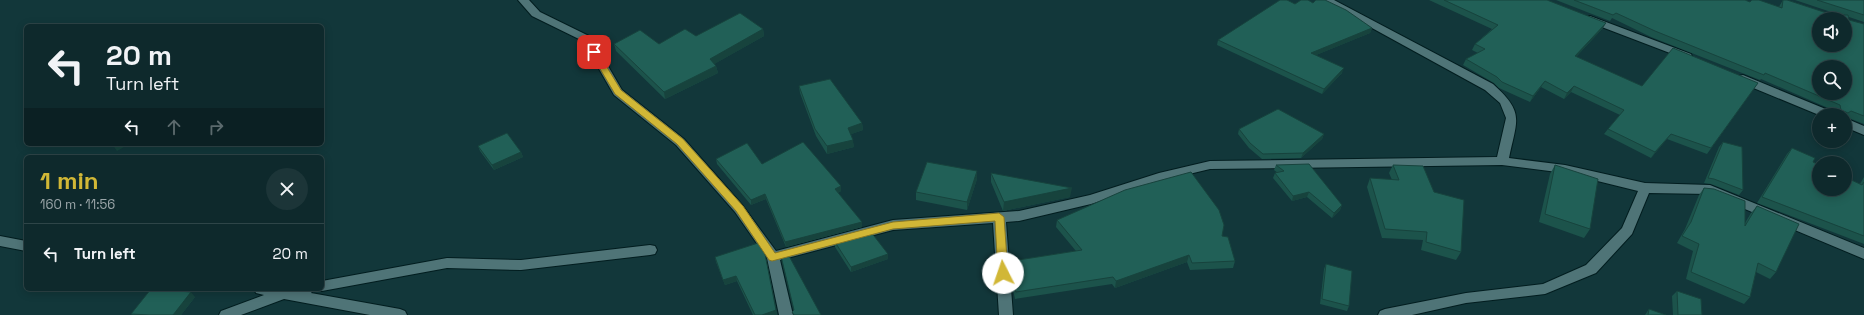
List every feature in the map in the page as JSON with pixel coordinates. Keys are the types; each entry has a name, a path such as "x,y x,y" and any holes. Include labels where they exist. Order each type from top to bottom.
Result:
{"street":[{"path":"523,0 536,14 587,39 618,92 680,142 739,209 772,257 786,315"},
{"path":"1326,0 1489,88 1505,101 1512,118 1502,161"},
{"path":"1583,16 1696,60"},
{"path":"1732,75 1812,108"},
{"path":"1852,125 1864,130"},
{"path":"772,257 893,225 1019,216 1091,199 1159,177 1210,165 1502,161 1565,169 1645,188 1710,190 1864,254"},
{"path":"1385,315 1466,298 1545,289 1591,269 1627,231 1645,188"},
{"path":"999,217 1006,315"},
{"path":"0,241 24,246"},
{"path":"324,286 447,263 521,265 650,250"},
{"path":"272,291 400,315"},
{"path":"226,315 284,293 296,291"}],"building":[{"path":"1280,0 1287,0 1295,4 1301,0 1308,0 1313,3 1316,0 1325,0 1346,10 1372,28 1311,53 1344,68 1324,89 1218,40"},
{"path":"1444,0 1547,0 1606,23 1575,56 1642,86 1673,48 1758,83 1711,148 1671,134 1655,152 1608,129 1624,110 1574,86 1567,93 1545,81 1533,96 1502,82 1497,77 1466,59 1485,49 1475,44 1498,25"},
{"path":"1574,0 1745,0 1750,2 1752,0 1759,0 1782,8 1783,0 1787,0 1824,12 1812,12 1812,52 1852,52 1852,21 1864,24 1864,116 1852,111 1852,108 1841,108 1840,105 1828,100 1852,100 1852,60 1812,60 1812,93 1765,73 1764,75 1655,31 1616,13 1613,15"},
{"path":"1817,0 1864,0 1864,15"},
{"path":"740,13 763,29 710,59 716,66 664,92 614,44 640,30 659,44 685,29 696,36"},
{"path":"830,79 862,123 848,128 853,140 827,146 815,129 799,86"},
{"path":"1278,109 1324,134 1303,153 1263,154 1250,143 1239,129"},
{"path":"507,133 521,152 492,165 478,146"},
{"path":"803,142 841,186 835,189 862,222 785,242 765,194 751,200 716,159 747,143 762,164"},
{"path":"1723,142 1742,147 1743,190 1708,178"},
{"path":"1792,148 1812,157 1812,196 1852,196 1852,180 1862,185 1864,182 1864,236 1762,197"},
{"path":"927,162 977,171 967,202 916,192"},
{"path":"1309,164 1342,205 1334,213 1309,192 1293,196 1275,173 1284,171 1276,165"},
{"path":"1393,165 1423,166 1434,192 1464,200 1461,252 1426,242 1427,232 1385,229 1370,178 1399,180"},
{"path":"1555,165 1598,179 1590,229 1545,214"},
{"path":"1191,172 1219,210 1224,225 1222,236 1228,237 1235,261 1192,263 1189,255 1116,281 1113,277 1016,292 1013,283 1012,261 1082,250 1057,220 1125,190"},
{"path":"991,173 1072,188 1004,202"},
{"path":"1704,188 1714,189 1745,201 1745,226 1757,206 1799,224 1776,272 1758,263 1750,297 1691,272 1699,244 1682,236 1691,222"},
{"path":"871,232 888,254 851,267 835,242"},
{"path":"758,243 765,254 776,310 762,315 755,315 736,276 723,280 715,257"},
{"path":"788,254 821,315 794,315 792,312 794,310 781,256"},
{"path":"1326,264 1352,271 1349,306 1322,299"},
{"path":"149,291 191,292 173,315 131,314"},
{"path":"1677,291 1701,299 1702,315 1678,315"},
{"path":"1649,309 1666,315 1648,315"}],"route":[{"path":"594,52 618,92 680,142 739,209 772,257 893,225 999,217 1003,273"}]}
